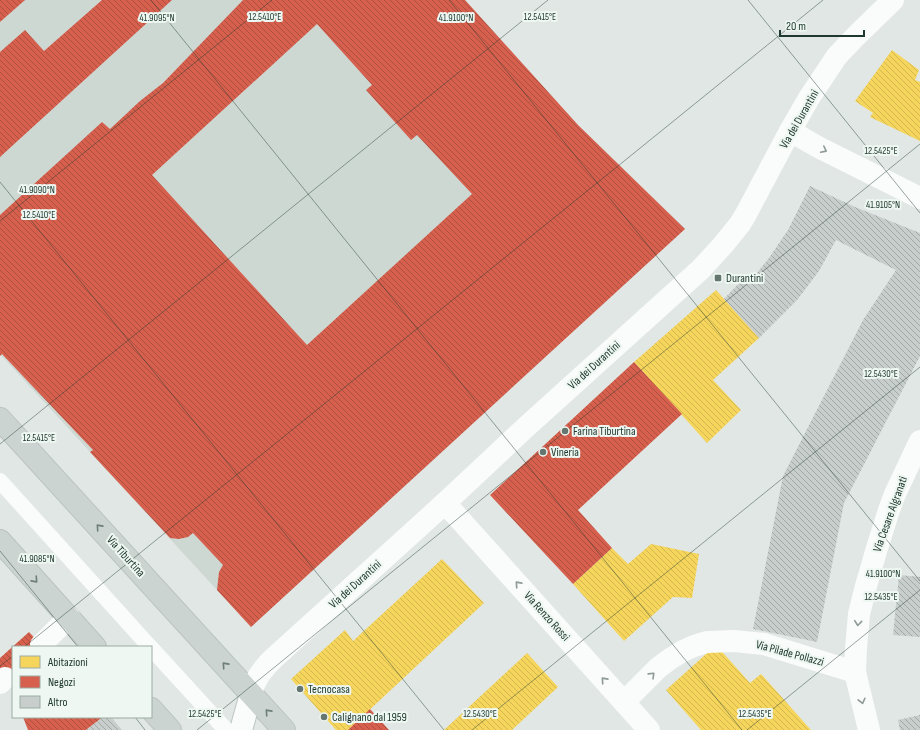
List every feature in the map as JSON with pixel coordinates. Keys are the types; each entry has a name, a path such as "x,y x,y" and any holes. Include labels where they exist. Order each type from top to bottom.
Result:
{"main road":[{"name":"Via Tiburtina","path":"0,418 284,730"},
{"path":"0,541 94,646"},
{"path":"152,710 170,730"}],"street":[{"name":"Via dei Durantini","path":"251,694 252,688 261,672 275,656 711,259 743,219 809,98 837,56 893,0"},
{"path":"790,131 818,147 920,198"},
{"name":"Via Cesare Algranati","path":"869,730 855,672 859,614 877,548 895,494 920,441"},
{"name":"Via Renzo Rossi","path":"444,503 649,730"},
{"path":"41,645 69,617"},
{"name":"Via Pilade Pollazzi","path":"624,702 658,668 670,659 683,651 707,642 746,641 764,644 855,672"},
{"path":"241,730 251,694"}],"lane":[{"path":"0,481 150,646"},
{"path":"152,648 226,730"}],"shaded area":[{"path":"0,0 465,0 578,125 685,229 251,627 0,354"}],"building: Abitazioni":[{"path":"892,50 919,70 915,80 920,82 920,141 870,117 873,113 855,101"},
{"path":"716,290 759,338 713,380 741,410 707,443 634,362"},
{"path":"651,544 699,554 692,598 673,597 624,641 573,584 612,548 628,564"},
{"path":"442,559 484,603 348,730 336,730 291,679 345,630 353,641"},
{"path":"716,645 750,683 761,674 811,730 701,730 666,690"},
{"path":"527,653 558,687 512,730 444,730"}],"building: Negozi":[{"path":"0,0 25,0 0,22"},
{"path":"102,0 172,0 0,157 0,52 25,30 44,51"},
{"path":"243,0 465,0 578,125 685,229 251,627 217,590 219,572 223,565 193,533 188,537 179,539 170,538 90,452 93,450 2,354 0,356 0,215 102,122 110,129 140,101 163,83","holes":["317,24 372,85 366,90 411,140 417,135 472,194 307,345 152,175"]},
{"path":"634,362 682,414 578,510 612,548 573,584 490,495"},
{"path":"29,632 42,646 13,646"},
{"path":"12,647 12,686 0,673 0,658"},
{"path":"370,709 389,730 348,730"},
{"path":"23,718 102,718 86,730 28,730"}],"building: Altro":[{"path":"810,186 855,207 920,233 920,356 844,503 817,642 753,629 783,476 863,320 896,270 836,240 819,271 798,299 759,338 724,299 748,274 752,279 769,258 788,230"},
{"path":"899,575 920,577 920,637 893,635"},
{"path":"920,715 920,730 900,730 898,720"},
{"path":"102,718 112,718 122,730 86,730"}],"place":[{"name":"Durantini","path":"718,278"},
{"name":"Farina Tiburtina","path":"565,431"},
{"name":"Vineria","path":"543,452"},
{"name":"Tecnocasa","path":"300,689"},
{"name":"Calignano dal 1959","path":"324,717"}]}
